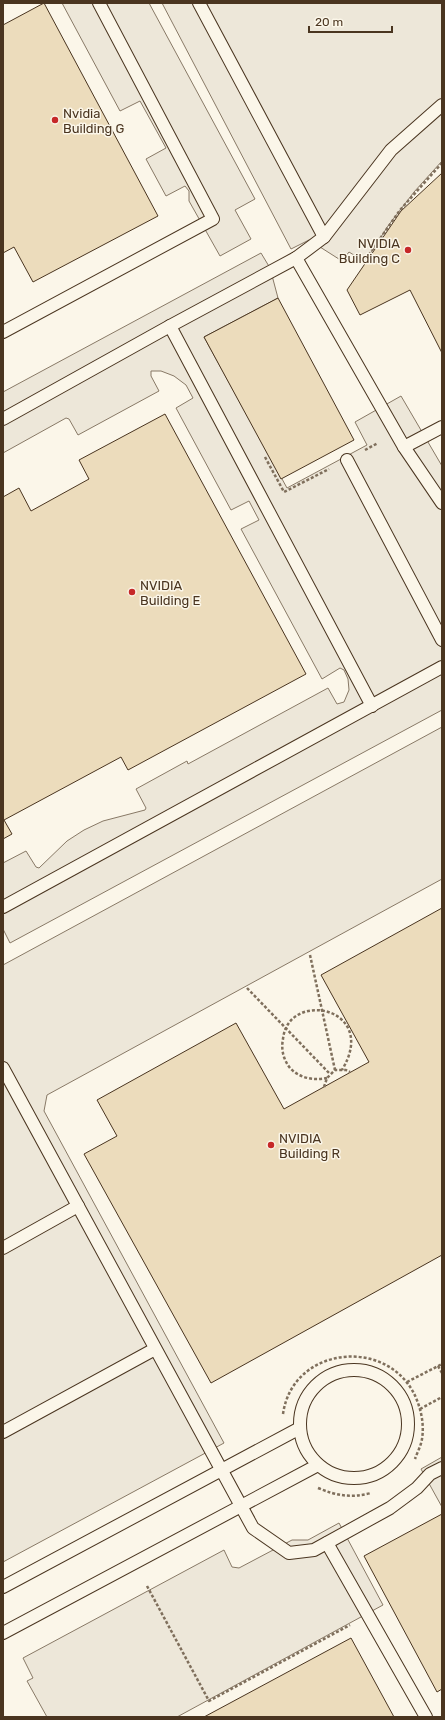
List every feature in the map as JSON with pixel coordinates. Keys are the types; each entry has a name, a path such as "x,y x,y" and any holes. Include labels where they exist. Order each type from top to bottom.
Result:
{"lane":[{"path":"3,332 213,219 99,3"},
{"path":"199,3 324,237"},
{"path":"3,419 296,258 324,237 391,150 442,105"},
{"path":"296,258 404,447 442,503"},
{"path":"170,326 372,706"},
{"path":"404,447 442,427"},
{"path":"347,460 442,640"},
{"path":"3,907 442,667"},
{"path":"3,1068 253,1528 289,1553 314,1550 390,1508 418,1488 430,1474 442,1468"},
{"path":"3,1248 78,1206"},
{"path":"3,1432 155,1348"},
{"path":"358,1369 376,1374 392,1384 403,1399 409,1417 408,1436 400,1453 387,1467 371,1476 352,1478 334,1475 318,1465 308,1454 302,1442 300,1428 301,1409 309,1393 323,1379 339,1371 358,1369"},
{"path":"3,1587 300,1428"},
{"path":"3,1633 318,1465"},
{"path":"327,1543 426,1717"}],"path":[{"path":"363,263 400,210 442,163"},
{"path":"262,451 284,492"},
{"path":"310,955 335,1070"},
{"path":"247,988 330,1074"},
{"path":"326,1078 312,1080 300,1076 291,1068 284,1058 282,1047 283,1034 297,1015 307,1010 329,1011 339,1017 346,1025 351,1035 352,1046 350,1057 342,1070"},
{"path":"324,1087 326,1078 335,1070 350,1072"},
{"path":"283,1437 282,1424 284,1406 292,1389 304,1375 319,1364 336,1358 355,1356 373,1359 390,1366 407,1382 415,1393 422,1415 422,1439 414,1460"},
{"path":"407,1382 442,1364"},
{"path":"438,1366 442,1373"},
{"path":"420,1408 442,1397"},
{"path":"300,1474 312,1485 333,1494 356,1497 372,1493"},
{"path":"147,1586 209,1701 356,1622"}],"shaded area":[{"path":"62,3 149,3 255,199 235,210 251,239 220,256 189,201 189,191 185,186 166,196 146,159 166,148 140,101 120,111"},
{"path":"162,3 442,3 442,161 414,192 388,226 365,262 349,252 342,261 309,240 291,249"},
{"path":"261,253 270,268 278,298 204,337 287,488 367,445 355,422 401,396 442,466 442,710 10,943 3,929 3,863 26,851 36,867 39,868 67,841 84,830 103,821 145,810 146,808 136,789 187,761 188,764 328,688 337,704 344,702 349,690 348,679 344,670 340,668 322,679 241,529 259,520 249,501 231,510 176,408 193,398 186,385 174,376 161,371 151,371 151,376 159,391 78,435 69,419 66,418 3,453 3,392"},
{"path":"442,727 442,879 47,1095 44,1111 224,1443 3,1562 3,965"},
{"path":"442,1457 442,1507 421,1469"},
{"path":"339,1523 383,1605 177,1717 47,1717 27,1681 33,1678 23,1658 224,1550 232,1567 239,1568 292,1540 308,1540"}],"building":[{"name":"Nvidia Building G","path":"44,3 158,216 33,282 14,247 3,253 3,25"},
{"name":"NVIDIA Building C","path":"442,173 442,353 410,290 360,315 347,290 401,211"},
{"path":"278,298 354,440 281,479 204,337"},
{"name":"NVIDIA Building E","path":"165,414 306,674 128,770 121,757 4,820 12,834 3,839 3,497 19,488 31,511 89,479 79,460"},
{"name":"NVIDIA Building R","path":"442,908 442,1255 211,1383 84,1154 117,1136 97,1100 236,1023 284,1109 369,1062 321,975"},
{"path":"442,1514 442,1689 437,1692 364,1556"},
{"path":"351,1638 394,1717 204,1717"}],"place":[{"name":"Nvidia Building G","path":"55,120"},
{"name":"NVIDIA Building C","path":"408,250"},
{"name":"NVIDIA Building E","path":"132,592"},
{"name":"NVIDIA Building R","path":"271,1145"}]}
